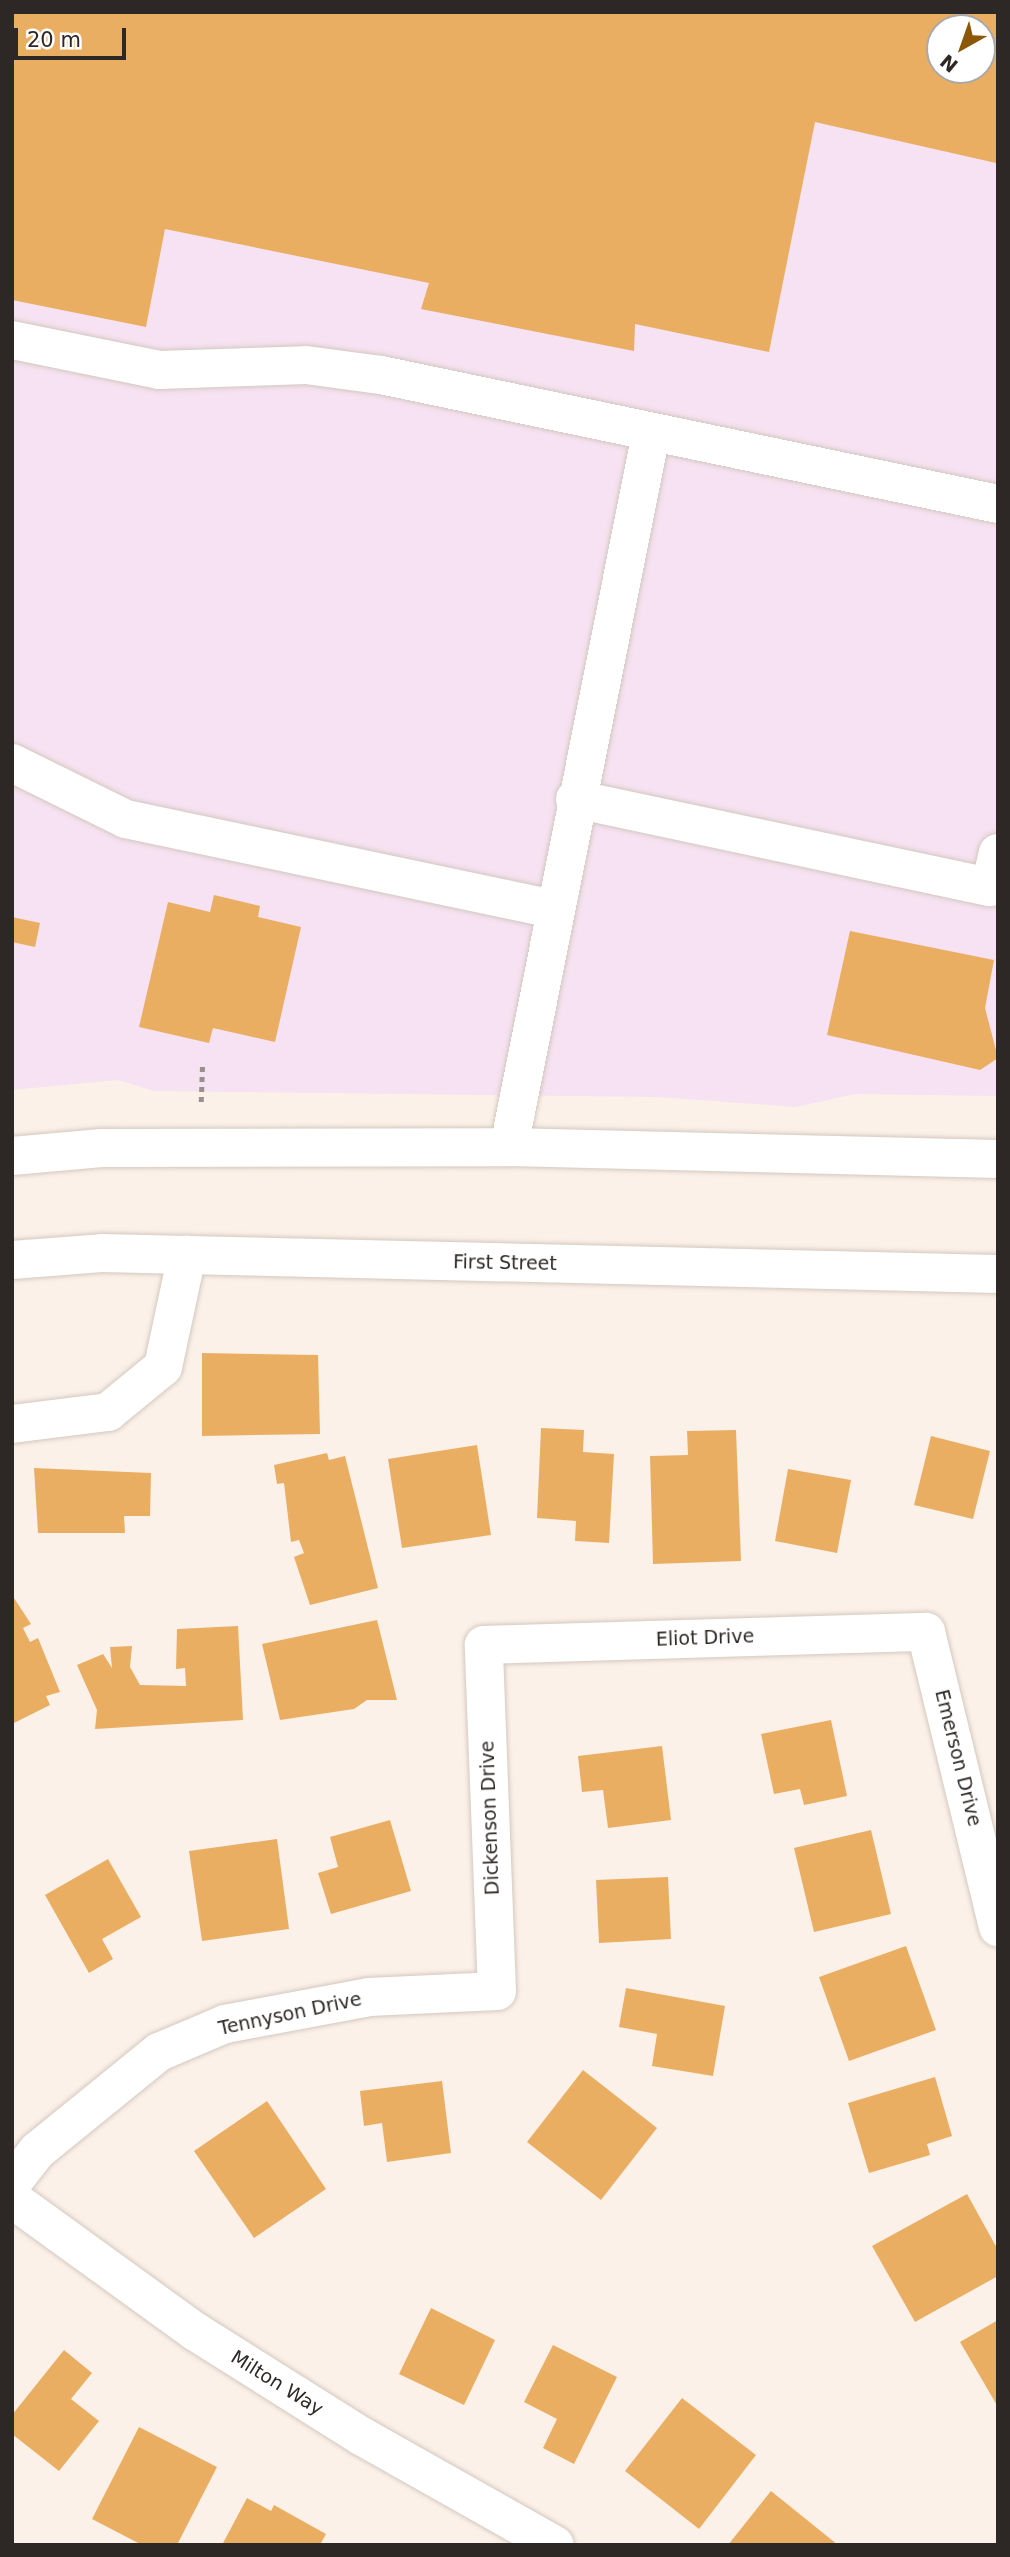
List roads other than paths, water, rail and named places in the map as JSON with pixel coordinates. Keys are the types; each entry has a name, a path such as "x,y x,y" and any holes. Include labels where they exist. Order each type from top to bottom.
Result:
{"street":[{"path":"12,340 159,370 306,365 381,376 998,504"},
{"path":"509,1147 552,909 651,433"},
{"path":"12,763 126,819 552,909"},
{"path":"575,799 990,887 998,853"},
{"path":"12,1156 102,1149 509,1147 998,1159"},
{"path":"12,1424 107,1412 163,1367 187,1255"},
{"name":"First Street","path":"12,1260 187,1255 998,1275"},
{"name":"Eliot Drive","path":"484,1645 926,1632"},
{"name":"Emerson Drive","path":"926,1632 998,1927"},
{"name":"Dickenson Drive","path":"484,1645 497,1991"},
{"name":"Tennyson Drive","path":"12,2183 37,2151 159,2052 225,2024 369,1997 497,1991"},
{"name":"Milton Way","path":"12,2199 196,2332 386,2451 555,2545"}]}
